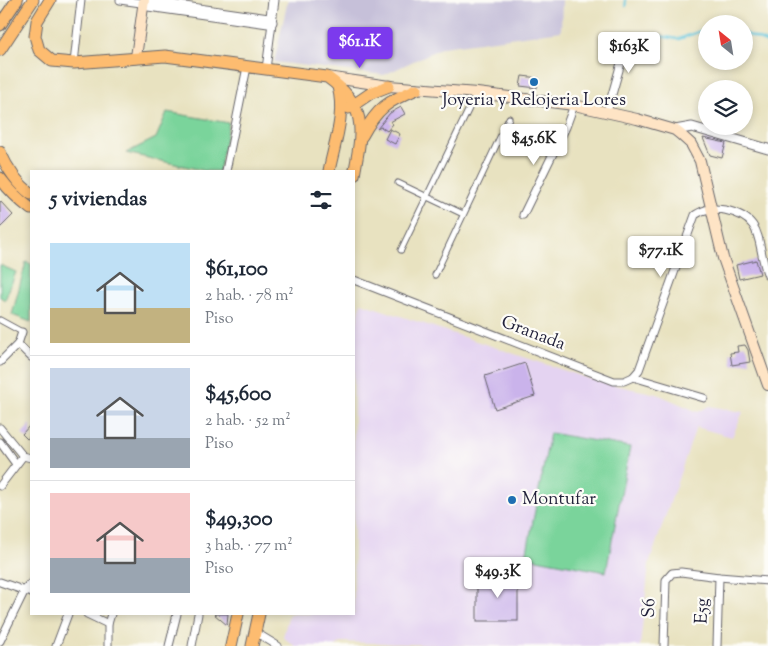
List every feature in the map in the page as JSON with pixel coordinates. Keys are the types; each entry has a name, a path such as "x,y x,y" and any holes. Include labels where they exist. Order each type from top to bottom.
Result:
{"main road":[{"path":"0,25 17,0"},
{"path":"0,50 33,0"},
{"path":"50,0 37,21 35,36 40,50 52,61 74,63 165,56 389,86 476,93 574,105 675,130 686,138 700,161 723,258 768,385"},
{"path":"136,57 146,3"},
{"path":"327,77 354,104 361,126 361,138 355,170"},
{"path":"340,119 354,104 371,93 389,86"},
{"path":"328,170 340,119 341,95 338,87"},
{"path":"361,138 370,121 383,106 396,98 418,89"},
{"path":"0,152 17,180 30,193"},
{"path":"0,178 6,187 30,208"},
{"path":"231,646 238,615"},
{"path":"252,646 259,615"}],"street":[{"path":"74,63 81,0"},
{"path":"120,0 269,17 271,0"},
{"path":"266,69 270,23 275,0"},
{"path":"146,3 270,23"},
{"path":"608,112 627,42"},
{"path":"226,170 247,67"},
{"path":"401,250 476,93"},
{"path":"523,215 566,127 574,105"},
{"path":"435,275 509,118"},
{"path":"675,130 692,127 768,149"},
{"path":"398,183 463,214"},
{"path":"633,378 639,370 695,215 702,210 711,208 747,218 754,224 757,232 768,276"},
{"name":"Granada","path":"355,280 614,381 624,381 633,378 704,398"},
{"path":"0,320 22,332 18,344 0,362"},
{"path":"18,344 30,356"},
{"path":"0,428 23,456 30,458"},
{"path":"0,442 16,464"},
{"path":"0,486 23,456"},
{"name":"S6","path":"664,646 666,580 672,572 719,577"},
{"path":"719,577 768,581"},
{"name":"E5g","path":"717,646 719,577"},
{"path":"0,582 28,592 0,641"},
{"path":"56,646 68,615"},
{"path":"89,615 108,624"},
{"path":"108,646 108,624 111,615"},
{"path":"169,646 177,615"},
{"path":"192,646 198,615"},
{"path":"255,632 278,646"}],"shaded area":[{"path":"288,0 562,0 561,31 443,47 384,75 274,62"},
{"name":"Montufar","path":"361,303 599,382 657,394 698,412 709,406 743,412 732,437 696,427 649,564 640,646 472,646 343,642 335,646 295,646 283,637 289,615 355,615 355,332"}],"green space":[{"path":"167,112 229,123 219,170 202,170 126,153 156,138"},
{"path":"26,262 30,264 30,322 12,315"},
{"path":"0,265 16,272 5,300 0,297"},
{"path":"550,433 630,447 606,572 526,557"}],"building":[{"path":"522,76 539,78 537,88 520,86"},
{"path":"401,107 405,114 390,122 393,124 387,131 381,127 377,129 390,113"},
{"path":"390,129 400,134 395,144 385,139"},
{"path":"703,138 726,143 722,158 710,155"},
{"path":"0,201 13,215 0,228"},
{"path":"756,260 760,274 739,279 736,265"},
{"path":"745,345 750,362 732,365 730,353 738,352 737,346"},
{"path":"525,363 535,396 495,409 485,376"},
{"path":"30,425 30,437 27,439 22,434"},
{"path":"477,577 518,577 518,621 477,621"},
{"path":"215,615 228,615 227,625"}],"waterway":[{"path":"625,0 626,6"},
{"path":"645,34 679,39 698,32"},
{"path":"753,37 768,43"}],"place":[{"name":"Joyeria y Relojeria Lores","path":"534,82"},
{"name":"Montufar","path":"512,500"}]}
